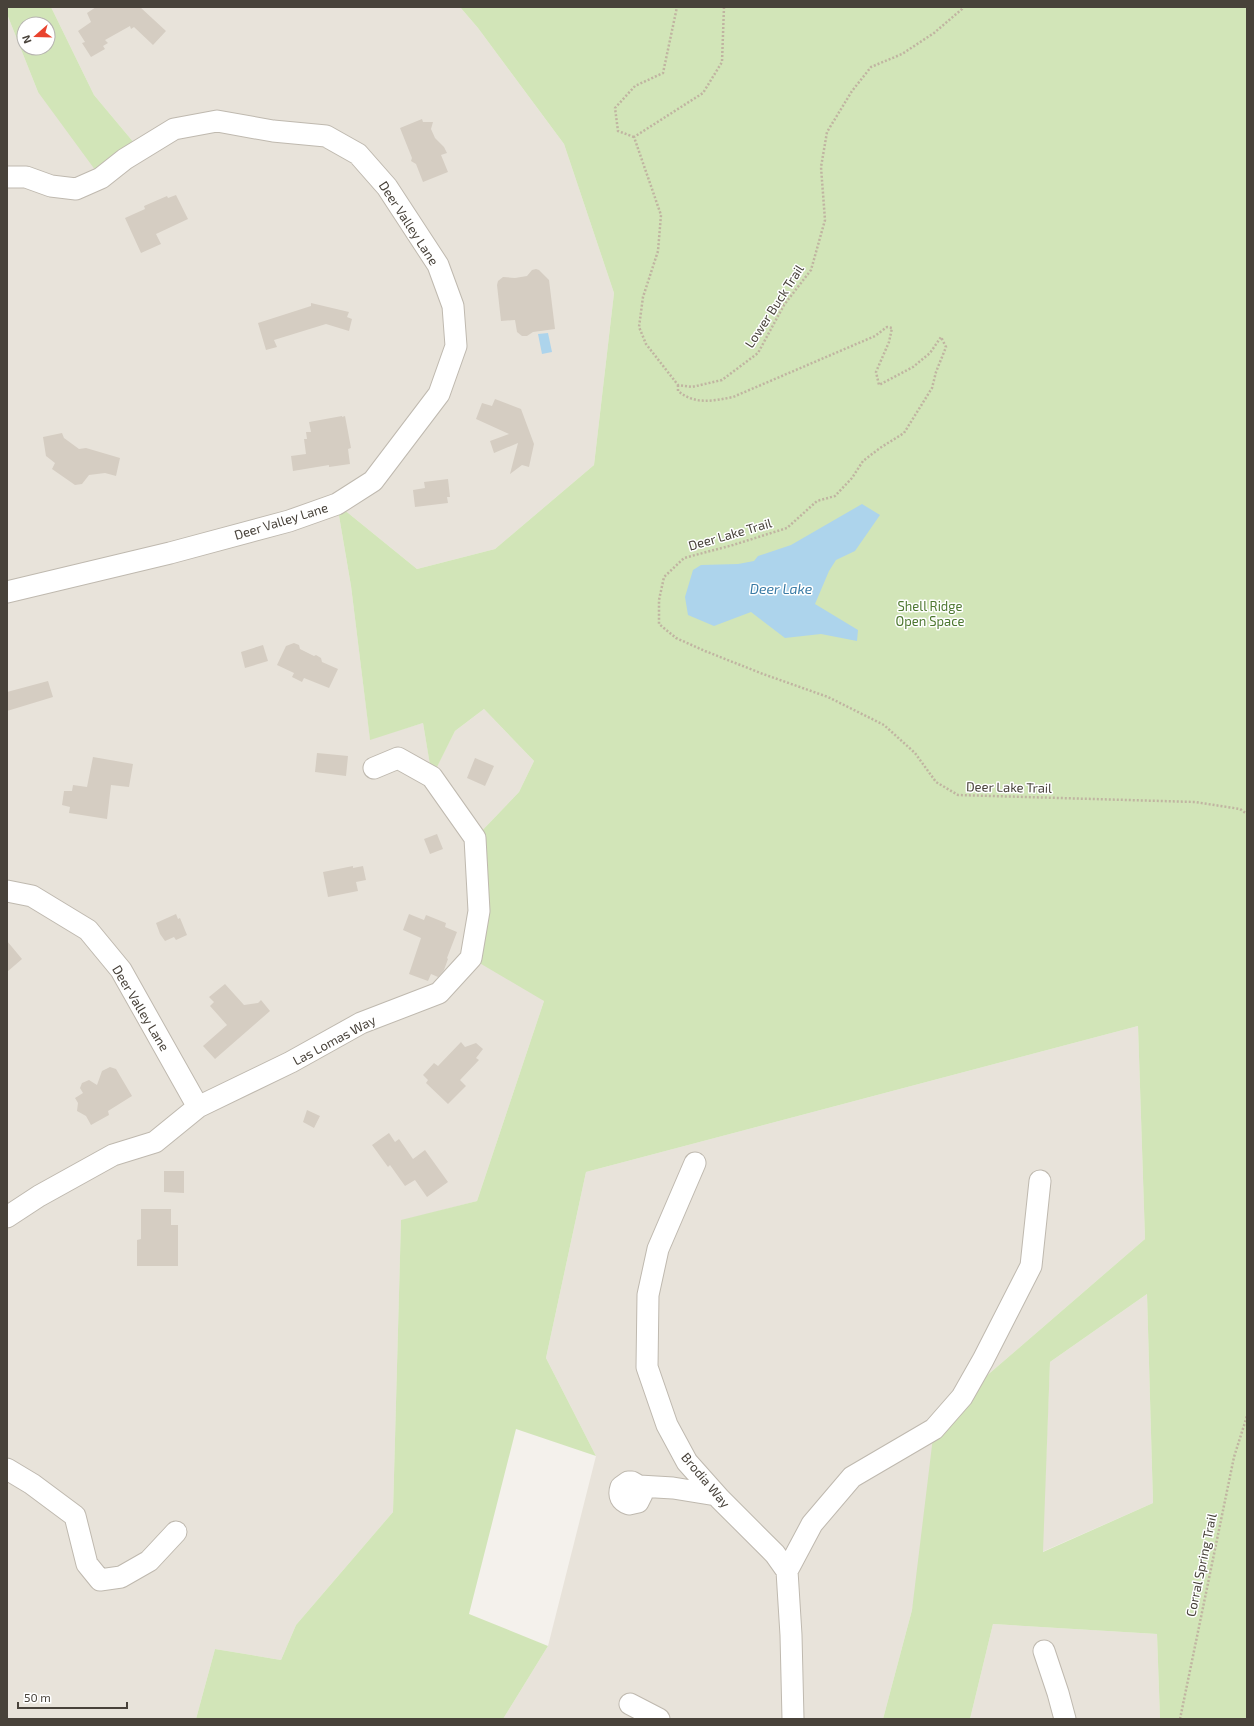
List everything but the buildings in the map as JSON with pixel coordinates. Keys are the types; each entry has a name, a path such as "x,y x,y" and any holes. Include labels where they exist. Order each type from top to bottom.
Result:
{"street":[{"name":"Deer Valley Lane","path":"7,177 26,177 51,186 76,189 101,178 125,159 174,129 217,121 272,131 326,136 358,154 387,187 438,265 453,306 456,346 439,394 373,481 337,504 289,521 170,553 7,592"},
{"name":"Las Lomas Way","path":"7,1217 39,1196 113,1155 155,1142 198,1107 292,1062 361,1023 439,993 471,958 479,911 475,838 432,777 398,758 374,768"},
{"name":"Deer Valley Lane","path":"7,891 32,896 88,930 121,970 198,1107"},
{"name":"Brodia Way","path":"696,1164 658,1249 648,1295 646,1367 667,1425 687,1462 716,1495 775,1554 787,1571"},
{"path":"793,1719 791,1635 787,1571 812,1524 852,1477 934,1429 962,1397 983,1360 1030,1266 1040,1181"},
{"path":"7,1469 32,1484 75,1516 87,1564 100,1580 121,1577 149,1561 176,1532"},
{"path":"639,1486 673,1488 716,1495"},
{"path":"1044,1651 1058,1693 1064,1719"},
{"path":"630,1704 659,1719"}],"path":[{"path":"634,137 618,131 615,108 635,86 663,73 677,7"},
{"path":"634,137 703,93 722,62 724,7"},
{"name":"Lower Buck Trail","path":"678,385 692,387 722,380 758,353 784,305 811,270 825,220 821,167 827,132 852,91 872,67 902,54 934,33 963,7"},
{"path":"634,137 661,215 658,251 643,297 639,327 646,344 678,385"},
{"name":"Deer Lake Trail","path":"678,385 678,391 686,397 708,402 732,397 876,336 887,326 892,328 889,342 876,372 879,385 913,367 930,353 941,337 946,347 936,372 932,388 904,433 863,461 852,478 835,496 817,501 787,528 733,545 684,558 664,577 659,600 659,624 676,638 763,674 828,697 884,725 915,753 936,782 958,795 1195,802 1240,809 1247,814"},
{"name":"Corral Spring Trail","path":"1180,1719 1234,1457 1247,1416"}],"shaded area":[{"path":"51,7 460,7 478,28 564,144 614,293 594,465 495,549 417,569 337,504 351,586 370,739 423,723 432,776 455,731 484,709 534,761 519,792 475,838 544,1001 477,1201 401,1221 393,1512 296,1625 281,1660 215,1649 196,1719 7,1719 7,14 16,37 16,56 24,56 38,92 140,150 94,95"},
{"path":"1138,1026 1145,1239 962,1397 912,1610 883,1719 503,1719 548,1646 596,1456 546,1358 586,1172"},
{"path":"1147,1294 1153,1503 1042,1552 1050,1362"},
{"path":"993,1624 1157,1634 1160,1719 970,1719"}],"green space":[{"path":"7,7 51,7 55,16 16,16 16,37 7,14"},
{"name":"Shell Ridge Open Space","path":"460,7 1247,7 1247,1719 1160,1719 1157,1634 993,1624 970,1719 883,1719 912,1610 934,1429 962,1397 1145,1239 1138,1026 586,1172 546,1358 596,1456 516,1429 469,1614 548,1646 503,1719 196,1719 215,1649 281,1660 296,1625 393,1512 401,1220 477,1201 544,1001 471,958 475,838 519,792 534,761 484,709 455,731 432,777 423,723 370,740 351,586 337,504 417,569 495,549 594,465 614,293 564,144 478,28","holes":["1147,1294 1153,1503 1043,1552 1050,1362"]},
{"path":"56,17 94,95 140,150 101,178 38,92 24,56 56,56"}],"water":[{"path":"548,333 552,352 542,354 538,334"},
{"name":"Deer Lake","path":"862,504 880,515 855,551 836,560 829,571 815,604 858,630 857,641 821,634 785,638 751,612 714,626 688,615 685,597 693,570 701,565 738,564 754,561 758,556 791,545"}]}
